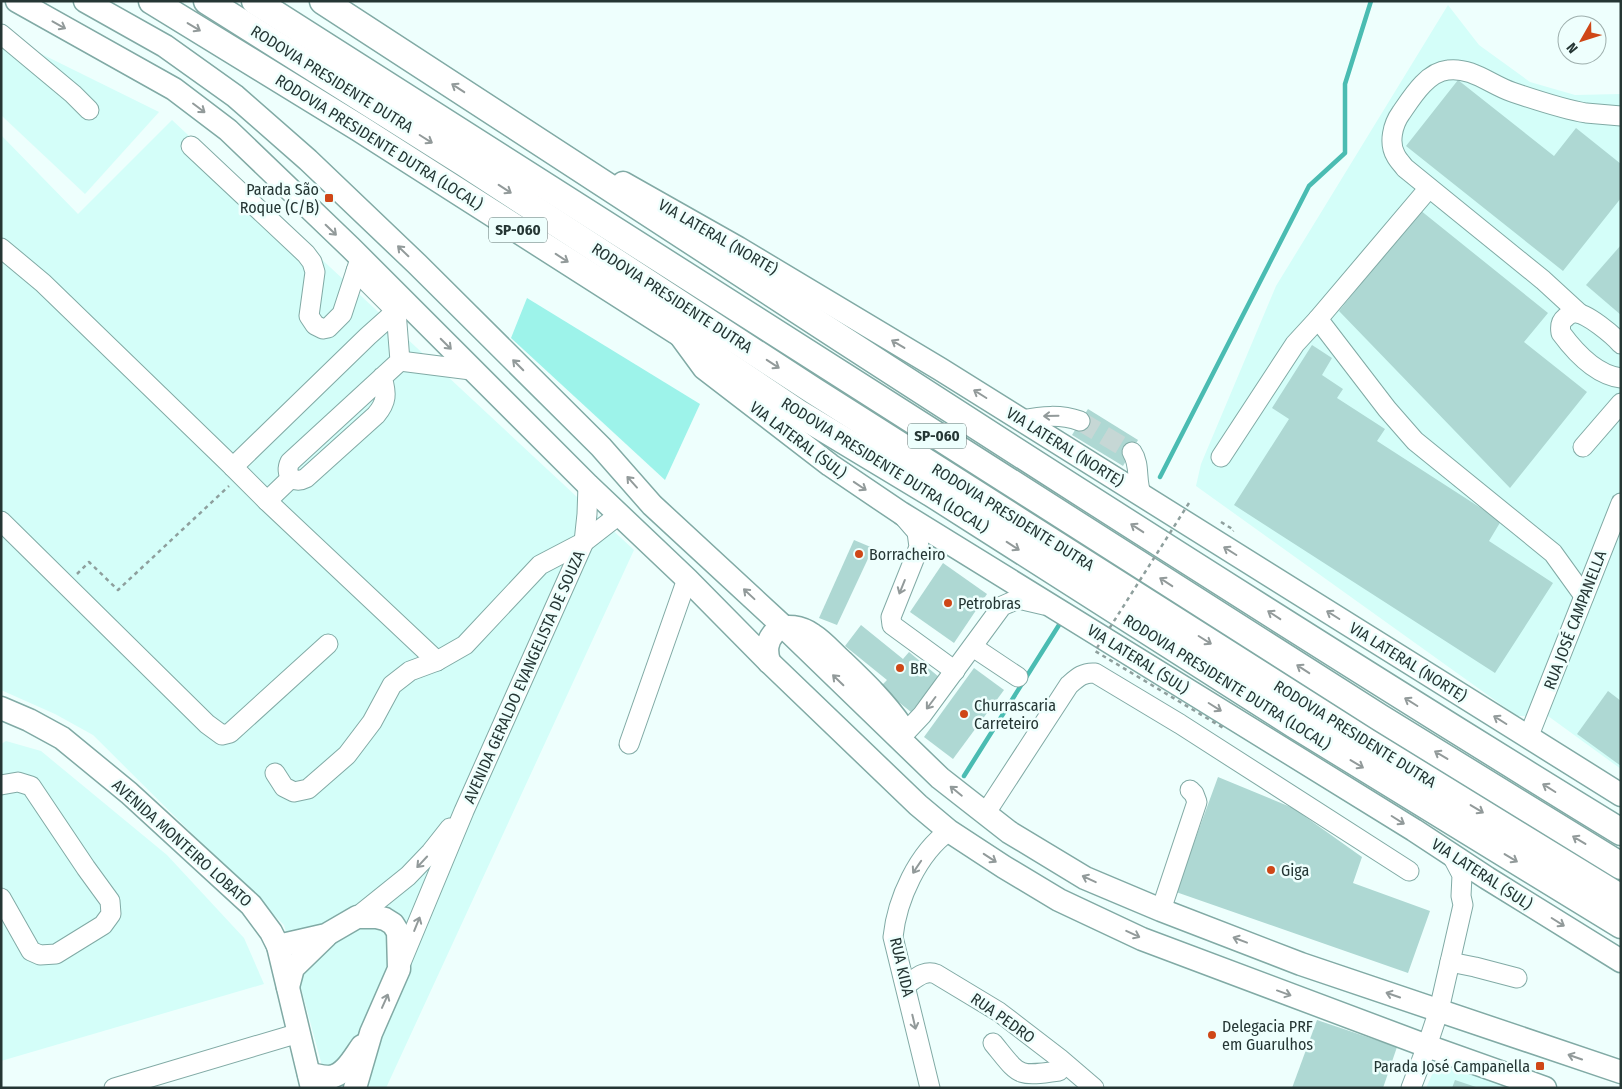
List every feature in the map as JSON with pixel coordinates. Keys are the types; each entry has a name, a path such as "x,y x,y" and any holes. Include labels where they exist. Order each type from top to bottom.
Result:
{"highway":[{"name":"RODOVIA PRESIDENTE DUTRA (LOCAL)","path":"152,1 359,128 677,332 800,414 939,498 1295,725 1621,925"},
{"name":"RODOVIA PRESIDENTE DUTRA","path":"207,1 464,163 814,391 1359,737 1621,898"},
{"name":"RODOVIA PRESIDENTE DUTRA","path":"256,1 1378,717 1621,866"},
{"name":"SP-060","path":"323,1 500,114 909,382 1391,690 1621,832"}],"main road":[{"path":"17,1 174,89 228,130 401,307 472,370 687,579 769,662 918,805 949,831 1059,900 1142,939 1546,1088"},
{"path":"84,1 165,46 243,103 308,160 417,264 600,447 652,505 784,627"},
{"name":"VIA LATERAL (NORTE)","path":"500,114 738,248 931,364 1621,795"},
{"name":"VIA LATERAL (SUL)","path":"677,332 704,368 830,465 901,513 1621,961"},
{"path":"581,477 600,468 605,460 600,447"},
{"path":"769,662 768,643 777,630 784,627 804,630 821,641 882,701 894,715 908,742 940,778 1023,842 1085,878 1161,910 1301,964 1621,1072"},
{"name":"AVENIDA MONTEIRO LOBATO","path":"1,708 29,720 62,738 128,793 251,905 271,932 278,946 311,1081"},
{"path":"949,831 975,826 1023,842"},
{"name":"AVENIDA GERALDO EVANGELISTA DE SOUZA","path":"278,946 326,935 357,917 385,919 393,924 398,932 399,969 371,1033 354,1088"},
{"path":"288,987 293,968 326,935"},
{"path":"311,1081 329,1077 342,1071 371,1033"}],"street":[{"path":"1,34 73,94 89,110"},
{"path":"1621,116 1586,112 1537,100 1509,91 1467,72 1446,70 1432,76 1399,116 1393,131 1392,143 1395,155 1405,168 1543,280 1579,313 1588,317 1621,344"},
{"path":"191,146 306,254 312,262 315,272 309,316 315,325 323,329 328,328 342,314 358,265"},
{"path":"1221,457 1295,344 1429,188"},
{"path":"4,254 43,283 267,501 437,661"},
{"path":"237,471 368,336 401,307"},
{"path":"267,501 291,478 287,473 287,467 290,462 400,361 401,307"},
{"path":"1579,313 1570,314 1562,320 1561,333 1600,372 1612,377 1621,378"},
{"path":"1318,319 1387,409 1415,441 1553,553 1584,596"},
{"path":"400,361 472,370"},
{"path":"1583,447 1621,403"},
{"path":"1021,420 1058,416 1080,421"},
{"path":"1132,452 1137,464 1139,488 1142,496"},
{"name":"AVENIDA GERALDO EVANGELISTA DE SOUZA","path":"399,969 464,811 584,542 587,514 581,477"},
{"name":"RUA JOSÉ CAMPANELLA","path":"1528,738 1621,503"},
{"path":"901,513 917,532 919,547 891,617 892,625 955,672"},
{"name":"AVENIDA GERALDO EVANGELISTA DE SOUZA","path":"584,542 620,514"},
{"path":"1,521 207,724 222,735 230,733 328,644"},
{"path":"275,773 284,788 294,792 308,789 334,767 352,748 372,722 392,685 410,671 437,661 464,645 540,565 584,542"},
{"path":"629,744 687,579"},
{"path":"908,742 922,715 1002,606 1018,599 1055,608"},
{"path":"973,647 1018,677"},
{"path":"985,814 1069,685 1081,675 1089,672 1095,673 1180,724 1409,871"},
{"path":"1,785 18,782 31,786 110,901 111,914 103,924 56,954 40,955 31,950 1,898"},
{"path":"1161,910 1197,802 1190,790"},
{"name":"AVENIDA GERALDO EVANGELISTA DE SOUZA","path":"357,917 408,876 431,852 464,811"},
{"name":"RUA KIDA","path":"930,1088 906,985 892,937 894,922 907,884 917,867 940,838 949,831"},
{"path":"1411,1088 1428,1046 1439,1010 1463,906 1461,896 1462,876 1451,854"},
{"path":"1463,906 1480,882 1487,878"},
{"path":"1450,962 1517,978"},
{"name":"RUA PEDRO","path":"906,985 923,974 932,972 999,1012 1060,1072 1094,1088"},
{"path":"114,1088 299,1033"},
{"path":"993,1043 1014,1069 1024,1074 1060,1072"}],"path":[{"path":"66,584 89,562 118,590 237,471"},
{"path":"1189,504 1095,651 1225,729"}],"shaded area":[{"path":"1448,5 1479,45 1530,82 1575,95 1621,94 1621,769 1548,716 1517,716 1196,486 1201,464 1276,286"},
{"path":"1,34 159,112 85,194 1,115"},
{"path":"172,120 634,550 386,1088 328,1088 284,925 93,735 55,714 1,690 1,135 78,214"},
{"path":"527,298 700,404 665,480 511,338"},
{"path":"6,741 41,751 167,855 244,938 264,984 1,1061 1,744"},
{"path":"1446,1062 1522,1088 1426,1088 1435,1068"}],"building":[{"path":"1458,80 1554,156 1576,128 1621,164 1621,198 1563,271 1406,146"},
{"path":"1420,210 1548,313 1524,342 1587,392 1510,488 1339,311"},
{"path":"1621,245 1621,315 1586,285"},
{"path":"1312,345 1332,358 1322,375 1343,389 1337,398 1385,429 1377,441 1501,521 1489,541 1553,583 1495,673 1234,505 1289,419 1272,408"},
{"path":"1088,409 1138,440 1123,466 1072,435"},
{"path":"854,540 873,548 837,625 819,618"},
{"name":"Petrobras","path":"943,563 987,594 954,643 910,612"},
{"name":"BR","path":"861,625 903,659 909,652 939,677 911,712 880,687 887,680 845,646"},
{"name":"Churrascaria Carreteiro","path":"974,668 1004,690 953,759 924,737"},
{"path":"1608,691 1621,701 1621,766 1577,734"},
{"name":"Giga","path":"1218,777 1293,808 1362,857 1353,883 1430,911 1408,973 1176,892"},
{"path":"1317,1020 1397,1047 1383,1088 1292,1088"},
{"path":"1455,1080 1476,1087 1476,1088 1452,1088"}],"waterway":[{"path":"1160,477 1309,186 1345,153 1345,84 1371,1"},
{"path":"964,776 1059,625"}],"tunnel":[{"path":"1080,421 1132,452"}],"place":[{"name":"Parada São Roque (C/B)","path":"329,198"},
{"name":"Borracheiro","path":"859,554"},
{"name":"Petrobras","path":"948,603"},
{"name":"BR","path":"900,668"},
{"name":"Churrascaria Carreteiro","path":"964,714"},
{"name":"Giga","path":"1271,870"},
{"name":"Delegacia PRF em Guarulhos","path":"1212,1035"},
{"name":"Parada José Campanella","path":"1540,1066"}]}
